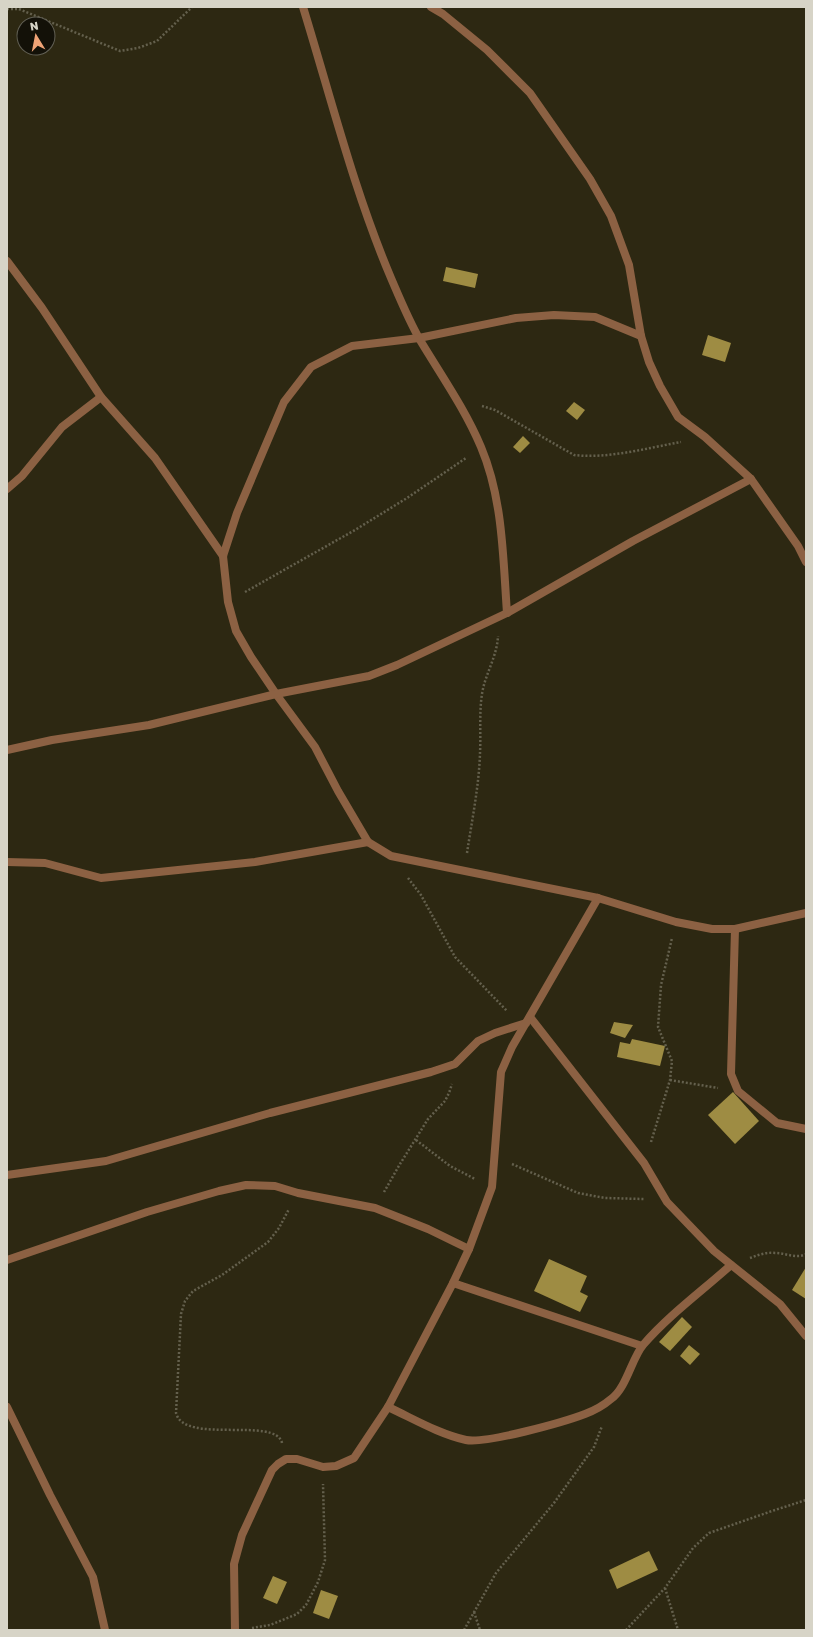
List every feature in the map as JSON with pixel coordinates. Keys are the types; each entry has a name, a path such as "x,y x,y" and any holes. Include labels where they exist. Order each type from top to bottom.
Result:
{"street":[{"path":"303,7 360,198 391,279 419,338 456,398 481,447 492,482 501,532 503,615"},
{"path":"431,7 443,14 487,50 530,93 590,179 612,216 629,265 641,336 649,362 660,386 678,417 705,437 751,479 798,546 806,562"},
{"path":"7,261 42,308 102,397 155,458 223,556"},
{"path":"641,336 595,318 554,314 516,318 419,338 352,346 311,367 284,402 237,514 223,556 228,602 236,631 251,657 276,694 315,746 338,792 368,842 391,856 537,884 598,898 676,922 712,929 735,929 806,913"},
{"path":"7,489 22,476 62,428 102,397"},
{"path":"7,750 52,740 148,725 276,694 369,676 397,665 503,615 633,542 751,479"},
{"path":"7,862 45,863 101,878 254,862 368,842"},
{"path":"235,1630 234,1564 242,1535 272,1470 286,1459 297,1459 322,1467 336,1466 354,1458 388,1407 454,1283 469,1249 492,1187 501,1072 512,1046 598,898"},
{"path":"735,929 731,1074 738,1091 777,1123 806,1128"},
{"path":"7,1175 106,1161 263,1115 431,1072 455,1064 478,1041 526,1021"},
{"path":"526,1021 644,1163 667,1202 714,1251 780,1304 806,1336"},
{"path":"7,1260 147,1212 219,1191 246,1185 275,1186 298,1193 375,1208 469,1249"},
{"path":"388,1407 446,1434 468,1440 492,1438 585,1414 612,1399 624,1382 642,1346 669,1319 731,1265"},
{"path":"454,1283 642,1346"},
{"path":"7,1407 50,1495 93,1577 105,1630"}],"path":[{"path":"7,8 19,9 120,51 138,48 157,41 192,7"},
{"path":"456,398 495,410 574,455 587,456 632,451 705,437"},
{"path":"228,602 355,530 407,498 481,447"},
{"path":"464,871 475,802 480,754 482,695 487,674 498,648 503,615"},
{"path":"391,856 421,895 455,957 526,1021"},
{"path":"644,1163 670,1080 672,1060 658,1027 661,985 676,922"},
{"path":"375,1208 428,1119 445,1101 449,1093 455,1064"},
{"path":"670,1080 738,1091"},
{"path":"416,1140 450,1166 492,1187"},
{"path":"495,1156 532,1174 578,1193 605,1198 648,1199 667,1202"},
{"path":"286,1459 281,1439 274,1433 261,1430 223,1430 200,1428 182,1423 178,1419 176,1413 181,1314 185,1301 193,1291 222,1275 268,1242 279,1228 298,1193"},
{"path":"731,1265 766,1252 776,1252 797,1256 806,1254"},
{"path":"464,1630 496,1573 554,1503 594,1447 612,1399"},
{"path":"235,1630 270,1625 297,1614 306,1605 318,1582 325,1560 322,1467"},
{"path":"626,1630 665,1588 693,1548 710,1533 806,1500"},
{"path":"665,1588 678,1630"},
{"path":"474,1612 480,1630"}],"building":[{"path":"446,267 478,274 475,288 443,281"},
{"path":"708,335 731,343 725,362 702,355"},
{"path":"574,402 585,410 577,420 566,411"},
{"path":"523,436 530,443 520,453 513,447"},
{"path":"614,1022 633,1025 625,1038 610,1033"},
{"path":"632,1039 665,1046 660,1066 617,1057 620,1042 630,1044"},
{"path":"733,1092 759,1121 735,1144 708,1115"},
{"path":"549,1259 587,1276 580,1292 588,1296 580,1312 534,1291"},
{"path":"806,1267 806,1299 792,1290"},
{"path":"682,1317 692,1327 670,1351 659,1342"},
{"path":"689,1345 700,1354 690,1365 680,1356"},
{"path":"649,1551 658,1570 617,1589 609,1570"},
{"path":"273,1576 287,1582 277,1604 263,1598"},
{"path":"321,1590 338,1596 329,1619 313,1613"}]}
